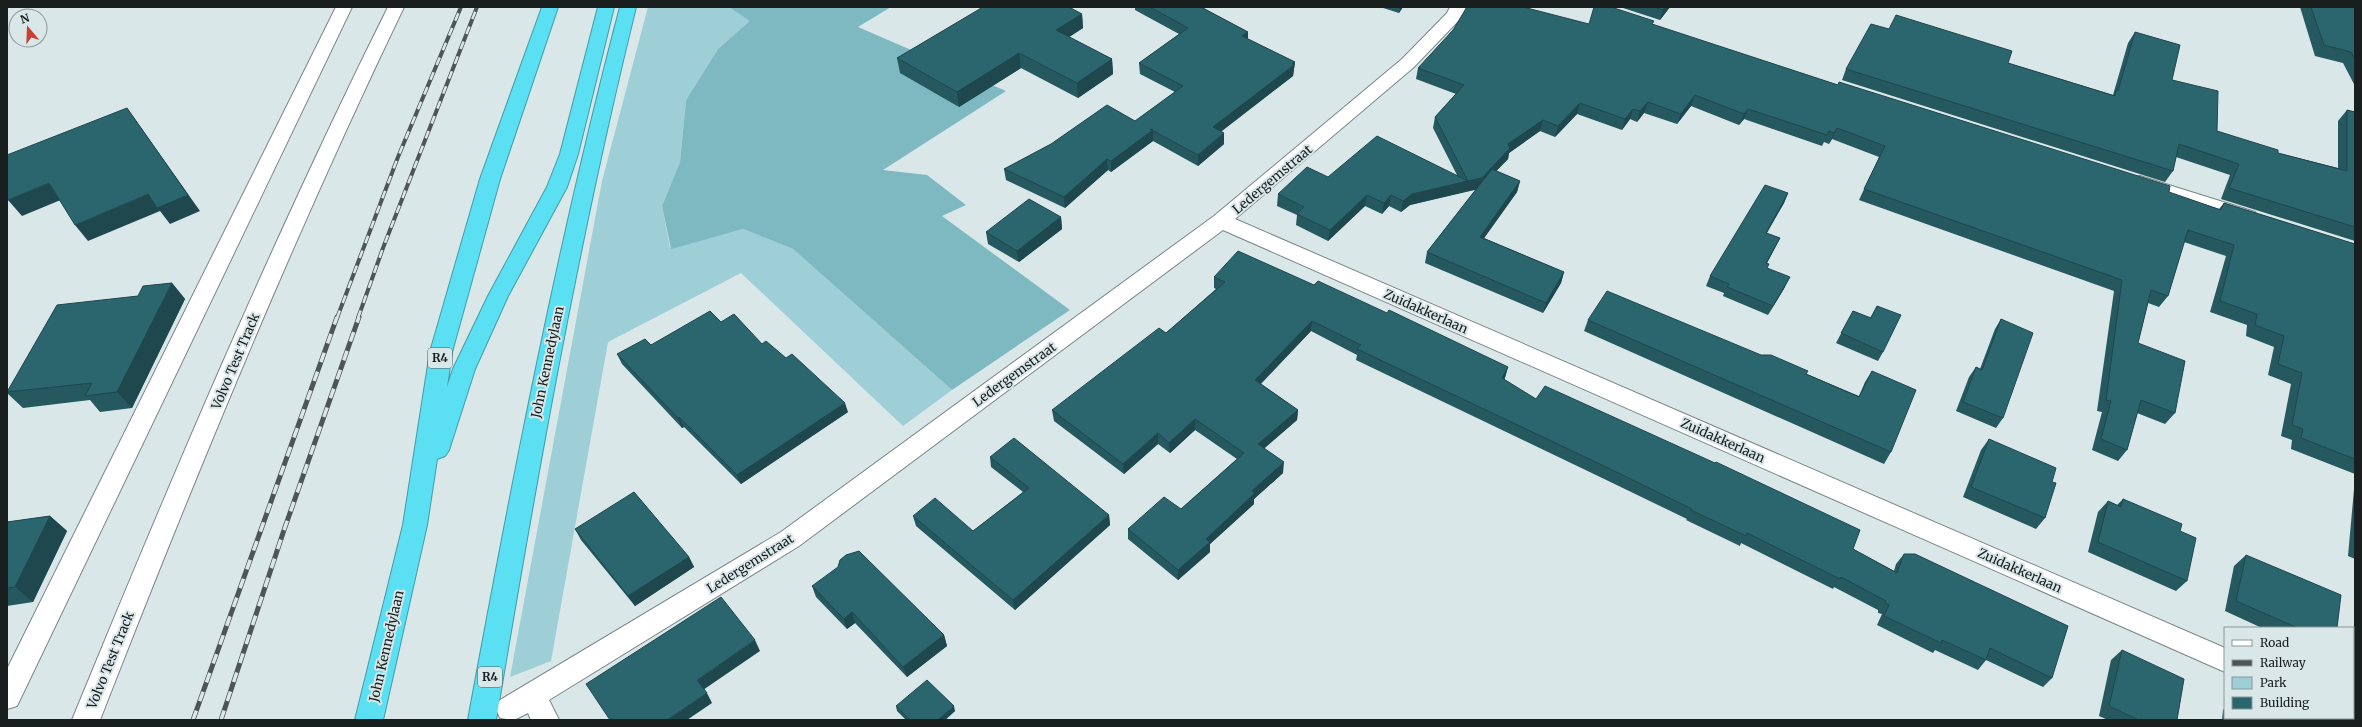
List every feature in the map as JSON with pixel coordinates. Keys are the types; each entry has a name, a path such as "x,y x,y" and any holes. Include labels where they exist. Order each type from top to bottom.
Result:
{"highway":[{"name":"John Kennedylaan","path":"415,525 441,352 490,179 550,7"},
{"name":"John Kennedylaan","path":"369,720 415,525 442,432 464,369 498,296 557,187 569,154 606,7"},
{"name":"John Kennedylaan","path":"482,720 536,409 613,61 628,7"},
{"path":"613,61 639,7"}],"street":[{"path":"7,697 344,7"},
{"name":"Volvo Test Track","path":"86,720 148,566 254,316 340,123 396,7"},
{"name":"Ledergemstraat","path":"510,709 790,539 1221,221 1408,63 1454,15 1458,7"},
{"path":"2127,178 2267,223"},
{"name":"Zuidakkerlaan","path":"1221,221 2224,660"},
{"path":"533,695 546,720"}],"green space":[{"path":"648,7 729,7 751,21 718,49 686,100 680,162 662,206 670,248 743,229 793,249 952,390 903,426 741,273 608,342 551,661 510,677 602,181"}],"shaded area":[{"path":"729,7 891,7 858,27 1006,91 883,170 927,175 966,205 942,216 1070,310 952,390 793,249 743,229 671,249 662,206 680,162 686,100 718,49 750,21"}],"building":[{"path":"983,7 1069,7 1082,14 1056,30 1112,59 1077,83 1019,53 957,92 897,58"},
{"path":"1150,7 1201,7 1248,32 1242,36 1295,62 1292,64 1294,65 1213,127 1224,133 1198,155 1153,130 1111,161 1107,159 1064,197 1004,169 1051,144 1107,105 1135,121 1183,86 1139,63 1188,28"},
{"path":"1467,7 1523,7 1589,24 1594,7 1611,7 1654,21 1652,24 1838,85 1839,82 2170,186 2169,192 2221,210 2224,203 2355,244 2355,459 2301,438 2303,429 2292,425 2302,373 2278,364 2284,336 2255,325 2257,314 2220,301 2234,245 2188,230 2168,296 2151,290 2138,343 2185,361 2175,413 2141,400 2127,450 2101,439 2111,401 2106,400 2122,280 1864,189 1885,146 1837,128 1834,133 1829,131 1827,135 1748,109 1744,114 1695,95 1681,114 1648,102 1640,111 1633,109 1625,119 1580,103 1558,126 1543,120 1508,144 1510,148 1482,178 1468,181 1435,117 1464,85 1418,68 1453,30"},
{"path":"1654,7 1665,7 1663,10"},
{"path":"2311,7 2355,7 2355,59 2351,52 2324,45"},
{"path":"1896,15 2012,51 2008,63 2115,96 2116,90 2118,91 2135,32 2180,45 2172,80 2218,91 2217,131 2278,150 2278,153 2347,171 2347,110 2355,112 2355,227 2229,188 2239,164 2179,144 2173,171 1846,69 1871,24 1889,29"},
{"path":"127,108 188,195 157,208 148,194 75,225 49,183 8,200 7,155"},
{"path":"1377,136 1468,181 1412,194 1403,201 1391,195 1384,203 1367,195 1330,230 1297,214 1304,207 1278,194 1307,167 1328,177"},
{"path":"1492,169 1520,181 1480,237 1564,272 1546,303 1427,252"},
{"path":"1765,185 1788,193 1766,233 1780,238 1766,263 1769,264 1767,268 1790,277 1773,306 1727,287 1729,284 1710,276"},
{"path":"1029,199 1061,217 1017,251 986,232"},
{"path":"1238,251 1314,285 1318,281 1387,313 1389,310 1508,367 1502,378 1536,399 1545,386 1715,463 1716,462 1860,530 1853,549 1897,573 1904,554 1915,554 2068,626 2052,678 1990,648 1986,660 1942,640 1941,643 1884,616 1889,605 1885,603 1886,601 1841,577 1840,579 1747,533 1746,536 1602,465 1357,349 1361,345 1312,321 1255,380 1298,410 1258,444 1284,462 1252,491 1255,493 1206,539 1210,542 1178,570 1128,529 1164,497 1181,509 1244,453 1195,419 1169,443 1158,433 1123,464 1052,410 1159,328 1166,333 1225,282 1214,277"},
{"path":"172,283 117,392 85,396 92,383 7,392 57,305 138,296 143,286"},
{"path":"1607,291 1761,355 1771,355 1808,371 1806,374 1859,397 1872,371 1916,390 1891,452 1588,320"},
{"path":"1877,306 1901,315 1883,352 1841,333 1853,311 1871,318"},
{"path":"710,311 721,322 734,314 762,344 766,341 786,358 792,354 845,403 737,475 679,417 678,418 617,354 645,339 651,345"},
{"path":"2001,319 2033,333 2003,418 1963,402 1976,367 1982,370"},
{"path":"1014,438 1109,515 1013,600 913,516 935,498 973,531 1029,488 990,457"},
{"path":"1989,439 2056,468 2052,482 2056,483 2045,518 1971,487"},
{"path":"634,492 689,557 628,596 575,529"},
{"path":"2123,499 2182,524 2180,531 2196,538 2187,581 2098,542 2108,501 2121,507"},
{"path":"50,516 15,587 7,588 7,522"},
{"path":"859,551 944,635 903,667 852,612 844,619 812,586 838,567 840,560 846,555"},
{"path":"2246,555 2341,595 2337,627 2296,627 2236,601"},
{"path":"721,597 755,640 697,680 707,693 667,720 610,720 586,684"},
{"path":"2122,650 2184,679 2177,720 2139,720 2109,706"},
{"path":"927,680 954,706 938,720 910,720 896,706"},
{"path":"2277,719 2279,720 2232,720"}],"railway":[{"path":"337,318 398,157 461,7"},
{"path":"358,318 383,248 477,7"},
{"path":"193,720 337,317"},
{"path":"221,720 284,530 359,317"}]}
